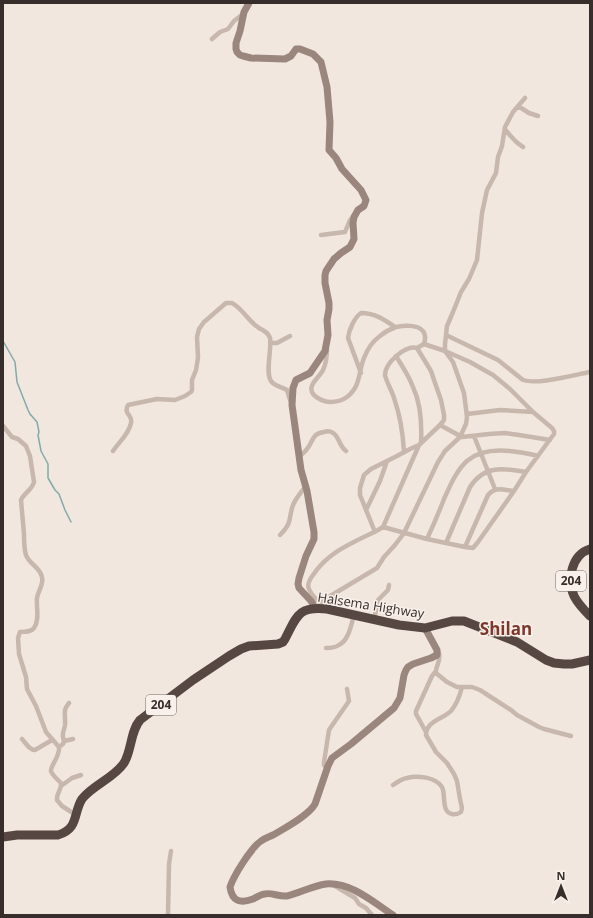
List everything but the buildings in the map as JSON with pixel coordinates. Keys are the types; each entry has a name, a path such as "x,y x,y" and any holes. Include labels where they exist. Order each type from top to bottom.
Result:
{"highway":[{"name":"204","path":"590,549 580,554 574,563 571,579 577,601 590,616"},
{"name":"Halsema Highway","path":"3,837 18,835 50,836 63,834 74,824 80,802 85,796 116,772 124,762 135,728 140,720 193,680 241,649 249,646 278,644 283,642 300,614 306,610 317,607 399,625 425,628 452,621 464,621 517,642 546,660 554,663 572,664 590,660"}],"street":[{"path":"249,3 243,14 236,49 237,52 240,55 251,58 284,59 291,56 296,50 300,49 313,54 321,62 328,94 330,122 329,150 366,199 364,206 358,210 350,220 344,232 321,235"},
{"path":"212,39 220,32 228,29 234,21 243,14"},
{"path":"317,607 332,595 376,569 404,533 438,462 445,451 460,437 466,424 467,414 464,393 452,362 445,351 447,326 461,292 469,279 477,260 482,213 487,190 496,173 498,157 502,146 505,129 513,112 525,98"},
{"path":"518,106 529,114 538,116"},
{"path":"505,129 517,144 523,147"},
{"path":"292,405 293,388 296,380 310,373 323,354 326,346 329,305 325,275 334,259 350,247 354,239 353,223 355,215"},
{"path":"113,451 126,433 131,422 131,418 126,409 128,405 157,399 175,400 191,392 192,380 196,370 198,358 197,337 199,329 204,322 224,304 233,304 258,328 269,335 269,369 271,381 287,390 292,405 302,476 306,486 314,536 306,556 298,584 299,588 317,607"},
{"path":"360,373 348,338 358,315 362,312 372,314 395,327"},
{"path":"326,346 327,357 323,370 312,385 312,389 314,395 329,402 344,400 354,390 357,386 364,358 376,340 387,331 395,327 417,327 422,329 424,332 424,344"},
{"path":"446,335 498,360 523,380 528,382 556,379 590,372"},
{"path":"270,343 277,343 290,336"},
{"path":"382,527 427,539 465,547 474,547 550,440 554,434 554,431 495,376 470,362 424,344 417,348 408,348 396,356 387,366 385,374 398,410 404,452"},
{"path":"374,532 360,495 360,488 364,475 420,444 443,421 444,416 440,397 431,371 417,348"},
{"path":"317,607 308,586 316,570 334,552 382,527 420,444 422,432 419,404 413,387 396,356"},
{"path":"467,414 500,410 533,412"},
{"path":"440,424 464,438 505,433 550,440"},
{"path":"3,426 12,437 18,439 26,446 30,456 34,484 30,490 23,495 21,500 24,545 26,555 39,570 43,580 37,600 36,624 33,630 20,632 18,638 19,654 26,677 27,689 36,706 46,732 52,740 59,745 59,747"},
{"path":"300,456 307,449 314,436 320,432 327,431 332,432 336,436 342,448 346,451"},
{"path":"474,436 495,489"},
{"path":"427,539 447,492 460,468 470,459 488,451 521,452 538,456"},
{"path":"366,510 380,481 387,461"},
{"path":"446,543 474,480 488,471 499,469 526,472"},
{"path":"280,534 288,526 293,506 300,493 306,486"},
{"path":"465,547 491,491 495,489 514,491"},
{"path":"374,620 378,600 388,590 389,585"},
{"path":"326,648 340,645 346,640 354,615"},
{"path":"393,785 408,777 430,778 437,782 442,788 446,810 451,814 456,815 461,812 462,808 457,781 454,774 447,763 436,752 416,714 440,658 440,653 425,628"},
{"path":"393,915 355,890 334,885 325,884 283,897 264,894 242,902 236,900 230,887 244,861 255,846 261,841 286,828 310,811 315,804 332,758 394,708 400,698 402,681 406,670 412,664 436,656 437,650"},
{"path":"435,672 447,682 457,687 472,687 480,690 517,715 539,727 571,736"},
{"path":"426,732 435,720 445,715 452,709 462,687"},
{"path":"327,770 324,762 329,730 349,701 347,689"},
{"path":"64,741 62,733 65,725 65,707 69,703"},
{"path":"22,739 33,750 52,740"},
{"path":"61,786 61,783 51,770 51,766 58,755 59,747 64,741 73,739"},
{"path":"76,815 62,806 57,800 56,796 61,786 72,778 81,775"},
{"path":"168,915 169,864 171,852"},
{"path":"334,885 355,898 359,904 366,908 372,915"}],"waterway":[{"path":"3,341 15,362 17,382 28,410 37,422 41,451 48,464 48,478 59,494 71,522"}],"district":[{"name":"Shilan","path":"506,629"}]}
